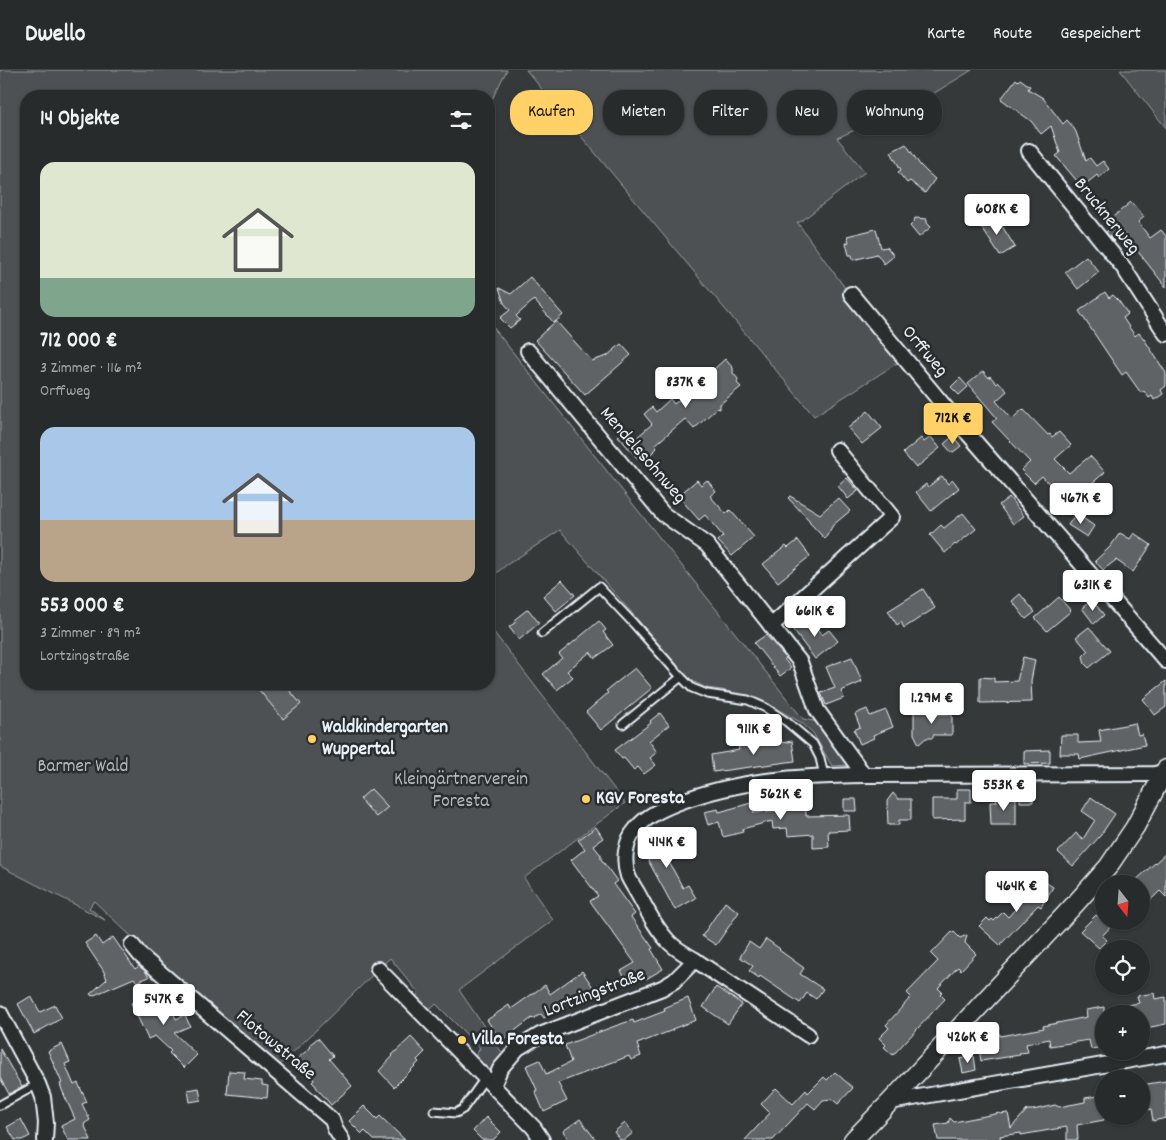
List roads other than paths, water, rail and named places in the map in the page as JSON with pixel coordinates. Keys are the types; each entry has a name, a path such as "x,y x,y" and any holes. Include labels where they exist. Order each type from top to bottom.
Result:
{"street":[{"name":"Brucknerweg","path":"1029,151 1123,268 1166,334"},
{"name":"Orffweg","path":"851,294 945,407 1166,661"},
{"name":"Mendelssohnweg","path":"528,350 663,514 707,545 800,662 817,710 864,775"},
{"path":"771,626 892,517 837,450"},
{"path":"808,1035 672,944 659,930 628,877 625,859 628,843 635,830 647,818 662,809 695,796 754,783 794,778 864,775 1145,774 1165,771"},
{"path":"853,1140 1076,903 1108,866 1135,827 1165,771"},
{"name":"Flotowstraße","path":"132,945 141,956 332,1120 334,1129 342,1140"},
{"name":"Lortzingstraße","path":"489,1082 518,1048 540,1035 662,988 674,981 695,960"},
{"path":"378,969 534,1128 542,1140"},
{"path":"0,1013 43,1097 46,1123 45,1140"},
{"path":"890,1102 1166,1054"}],"lane":[{"path":"542,633 600,587 692,688 707,694 748,700 766,708 787,722 813,744 820,758 824,776"},
{"path":"623,724 681,677"},
{"path":"434,1111 456,1113 463,1109 489,1082"},
{"path":"0,1105 38,1084"}],"place":[{"name":"Waldkindergarten Wuppertal","path":"312,739"},
{"name":"KGV Foresta","path":"586,799"},
{"name":"Villa Foresta","path":"462,1040"}],"park label":[{"name":"Barmer Wald","path":"83,767"},
{"name":"Kleingärtnerverein Foresta","path":"461,791"}]}
